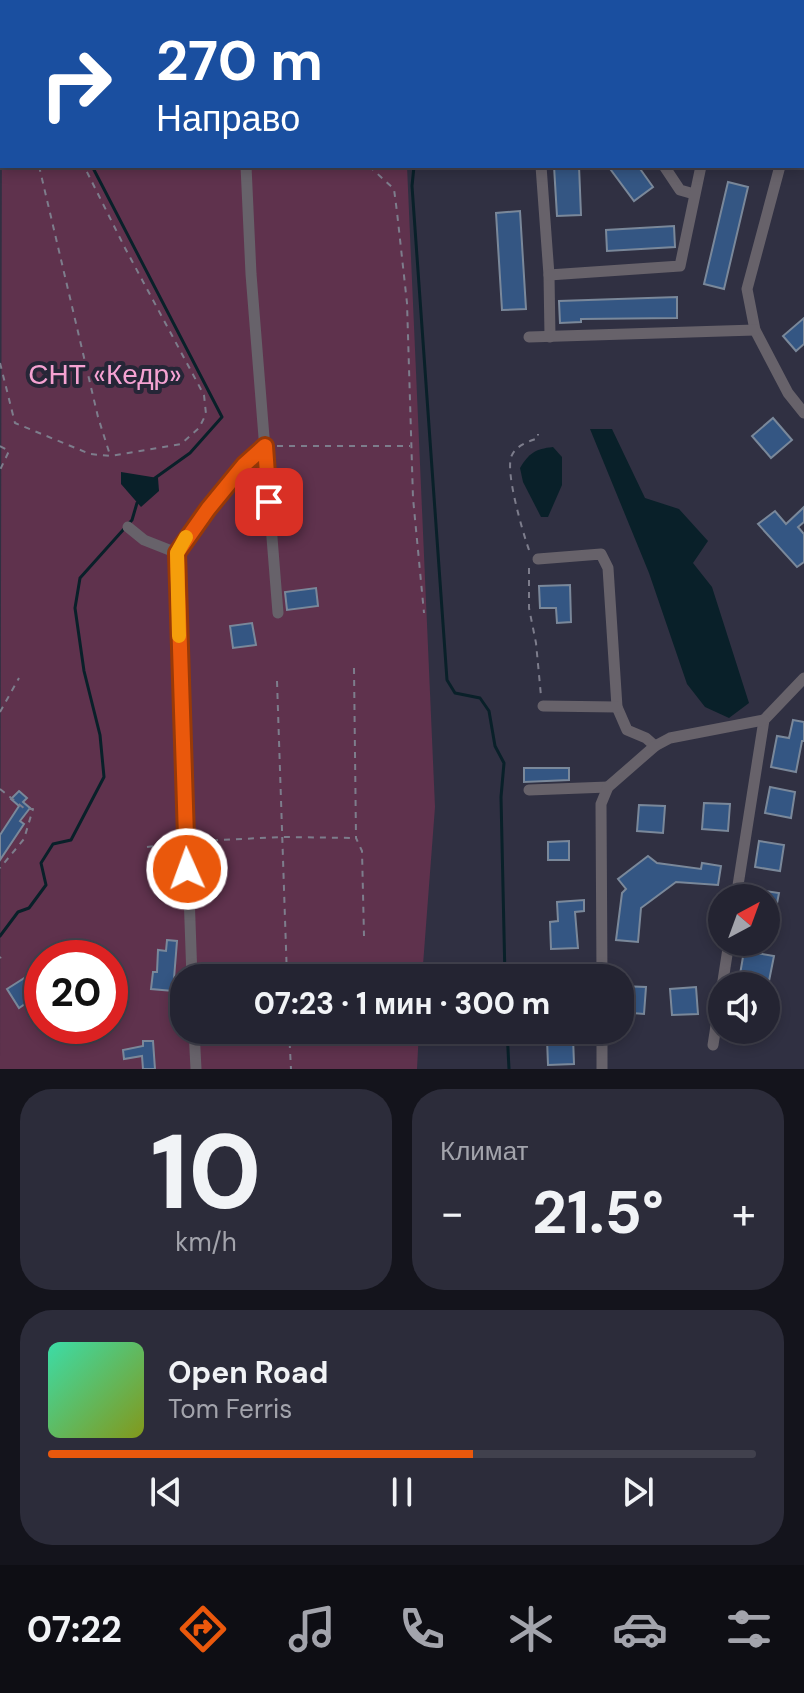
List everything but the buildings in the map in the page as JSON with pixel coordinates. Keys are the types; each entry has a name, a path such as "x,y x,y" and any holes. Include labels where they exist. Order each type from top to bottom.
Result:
{"street":[{"path":"246,168 247,215 278,613"},
{"path":"541,168 550,337"},
{"path":"665,168 680,190 694,194"},
{"path":"549,275 680,266 700,168"},
{"path":"779,168 747,289 755,330 788,393 804,413"},
{"path":"529,337 755,330"},
{"path":"191,964 177,553 244,465 265,446"},
{"path":"128,527 144,540 177,553"},
{"path":"538,559 601,554 608,568 617,707 627,730 646,738 655,746"},
{"path":"738,884 764,720 804,678"},
{"path":"543,706 617,707"},
{"path":"602,964 601,804 608,787 655,746 670,738 764,720"},
{"path":"529,790 589,785 608,787"},
{"path":"713,1045 727,956"},
{"path":"195,1044 196,1069"},
{"path":"602,1044 602,1069"}],"path":[{"path":"39,168 98,417 111,456"},
{"path":"0,363 15,423 90,454 111,456 181,444 199,428 206,414 204,395 85,168"},
{"path":"371,168 394,189 397,212 407,303 413,498 424,613"},
{"path":"0,446 9,451 0,470"},
{"path":"265,446 411,446"},
{"path":"354,668 356,838 362,851 364,936"},
{"path":"0,712 19,678"},
{"path":"277,681 286,964"},
{"path":"0,789 25,809 33,809 24,839 0,868"},
{"path":"147,847 281,837 356,838"},
{"path":"290,1044 291,1069"}],"green space":[{"name":"СНТ «Кедр»","path":"2,168 407,168 435,807 423,964 170,964 170,1044 418,1044 417,1069 0,1069"}],"water":[{"path":"590,429 612,429 645,498 679,509 708,541 693,563 712,587 749,703 729,718 705,707 687,684 649,573"},
{"path":"553,447 562,457 562,485 548,517 541,517 523,482 520,468 533,453"},
{"path":"121,472 158,478 159,491 141,507 121,484"}],"waterway":[{"path":"93,168 222,417 190,453 155,478"},
{"path":"414,168 412,186 447,680 455,693 480,698 489,711 495,746 504,763 501,797 505,964"},
{"path":"0,936 18,912 29,908 46,885 41,863 53,844 71,840 104,777 100,735 84,671 75,608 80,578 132,520 137,503"},
{"path":"508,1044 509,1069"}],"slow traffic":[{"path":"179,636 177,553 186,537"}],"route":[{"path":"187,869 177,553 190,531 244,465 265,446 269,502"}]}
